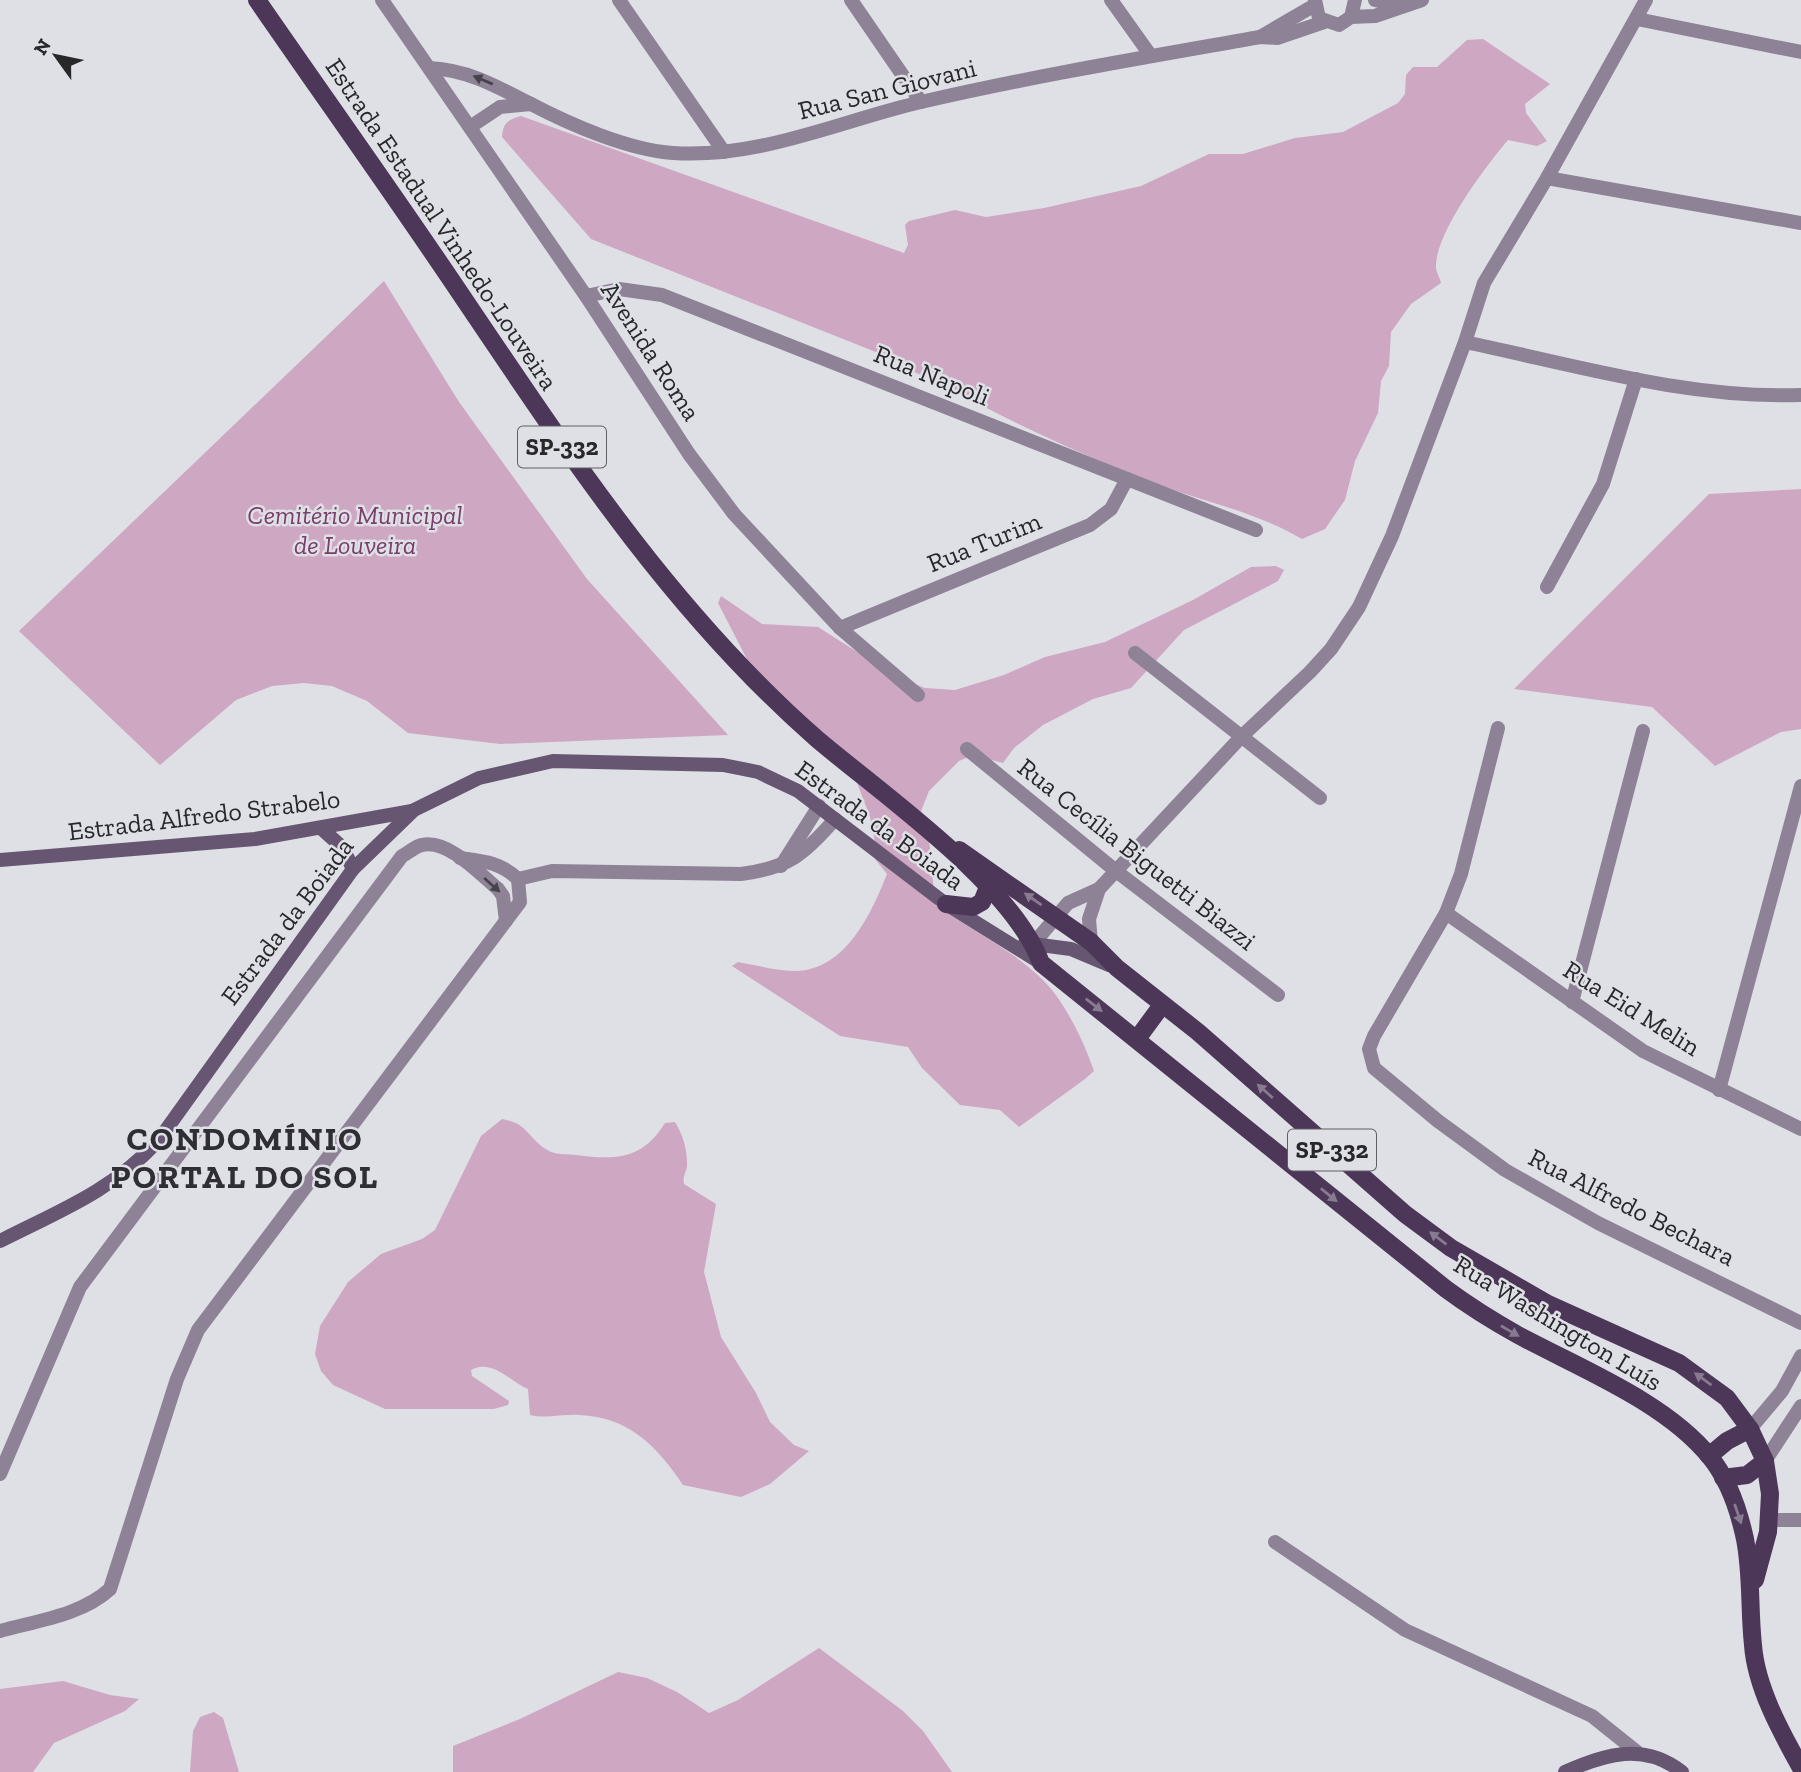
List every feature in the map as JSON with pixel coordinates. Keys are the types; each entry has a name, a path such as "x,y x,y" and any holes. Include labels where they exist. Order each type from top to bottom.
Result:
{"main road":[{"name":"Estrada Estadual Vinhedo-Louveira","path":"257,0 561,446 652,566 695,617 784,708 934,836"},
{"name":"Estrada da Boiada","path":"0,1241 104,1189 135,1165 158,1141 353,869 414,810 479,778 553,761 689,763 743,768 778,780 819,806 946,904 1041,963"},
{"name":"Estrada Alfredo Strabelo","path":"0,860 255,839 322,829 414,810"},
{"path":"322,829 343,848 353,869"},
{"name":"SP-332","path":"934,836 1014,914 1034,943 1041,963"},
{"name":"SP-332","path":"934,836 991,869 1091,942 1117,968 1198,1032 1405,1213 1451,1248 1549,1304 1679,1363 1727,1398 1749,1429 1765,1461 1770,1520 1753,1587 1753,1647 1765,1692 1801,1768"},
{"path":"946,904 973,908 982,902 988,887"},
{"path":"1006,943 1034,943 1071,949 1117,968"},
{"name":"Rua Washington Luís","path":"1041,963 1446,1289 1516,1334 1633,1397 1675,1425 1709,1456 1723,1478 1741,1525 1753,1587"},
{"path":"1137,1039 1163,1005"},
{"path":"1709,1456 1727,1441 1749,1429"},
{"path":"1723,1478 1747,1475 1765,1461"},
{"path":"1565,1772 1618,1753 1637,1752 1672,1764 1682,1772"}],"street":[{"name":"Avenida Roma","path":"382,0 586,296 689,454 734,514 840,628 918,695"},
{"path":"619,0 724,152"},
{"path":"851,0 921,102"},
{"path":"1111,0 1151,56"},
{"path":"1355,0 1351,17 1375,16 1422,0"},
{"path":"1375,0 1400,6"},
{"path":"1034,943 1068,902 1099,888 1242,736 1331,649 1359,607 1392,536 1465,342 1478,296 1491,268 1547,178 1646,0"},
{"name":"Rua San Giovani","path":"1260,37 1315,3"},
{"path":"1315,3 1324,22"},
{"name":"Rua San Giovani","path":"430,68 469,74 531,104 647,149 672,153 724,152 921,102 1151,56 1260,37 1277,38 1324,22 1339,24 1351,17"},
{"path":"1637,19 1801,52"},
{"path":"470,127 500,107 531,104"},
{"path":"1547,178 1801,223"},
{"name":"Rua Napoli","path":"586,296 619,289 663,295 1256,530"},
{"path":"1465,342 1636,379 1769,396 1801,395"},
{"path":"1547,587 1603,484 1636,379"},
{"name":"Rua Turim","path":"840,628 1090,525 1111,509 1127,479"},
{"path":"1135,653 1320,798"},
{"name":"Rua Alfredo Bechara","path":"1498,728 1461,874 1446,913 1374,1036 1369,1049 1374,1068 1438,1121 1548,1195 1801,1323"},
{"path":"1572,1002 1643,730"},
{"name":"Rua Cecília Biguetti Biazzi","path":"967,749 1116,871 1278,995"},
{"path":"1719,1090 1801,786"},
{"path":"780,867 819,806"},
{"path":"460,858 498,864 518,878 552,871 741,874 780,867 804,853 835,819"},
{"path":"0,1474 79,1287 402,856 422,845 440,846 460,858 498,889 503,896 506,921"},
{"path":"0,1631 74,1610 93,1602 110,1589 177,1379 198,1330 520,902 518,878"},
{"path":"1091,942 1089,919 1099,888"},
{"name":"Rua Eid Melin","path":"1446,913 1643,1051 1801,1129"},
{"path":"1749,1429 1782,1391 1801,1356"},
{"path":"1765,1461 1801,1406"},
{"path":"1770,1520 1801,1520"},
{"path":"1275,1542 1405,1630 1592,1716 1637,1752"}],"green space":[{"path":"1483,39 1550,84 1525,104 1526,113 1547,141 1537,146 1508,140 1463,200 1438,253 1436,269 1441,283 1411,304 1391,332 1389,366 1381,381 1378,413 1355,461 1345,500 1325,529 1302,539 1251,515 1162,486 1079,452 918,374 906,364 591,239 502,137 507,123 521,116 904,253 908,245 905,225 909,221 955,210 986,217 1044,208 1141,186 1209,154 1243,154 1295,138 1343,132 1398,103 1405,94 1406,75 1413,67 1437,67 1467,40"},
{"name":"Cemitério Municipal de Louveira","path":"384,281 459,402 587,579 728,735 500,744 408,733 367,701 332,686 304,683 272,686 236,700 160,765 19,631"},
{"path":"1801,489 1801,729 1781,732 1715,766 1652,707 1514,689 1709,494"},
{"path":"1276,566 1284,570 1278,581 1184,630 1131,688 1093,699 1043,725 1014,748 1003,763 973,755 959,761 929,791 921,811 930,847 935,905 1016,957 1044,981 1078,1031 1094,1071 1085,1079 1019,1127 1000,1110 960,1105 922,1068 908,1047 840,1036 732,966 738,962 796,971 814,968 829,961 843,950 865,921 887,874 875,859 876,847 870,817 846,754 768,700 718,603 721,596 762,624 818,627 895,676 925,688 955,690 1004,675 1045,657 1105,642 1193,600 1251,567"},
{"path":"502,1119 518,1124 552,1152 604,1157 627,1155 637,1151 656,1135 665,1123 675,1122 686,1151 684,1184 716,1204 704,1272 721,1337 756,1393 770,1422 794,1445 809,1451 770,1484 741,1497 683,1485 652,1446 613,1421 579,1415 530,1415 528,1389 494,1369 479,1367 471,1370 472,1376 509,1401 508,1405 494,1409 385,1409 333,1385 321,1371 315,1354 320,1326 348,1282 381,1254 422,1239 435,1230 481,1136"},
{"path":"819,1648 903,1711 923,1731 952,1772 453,1772 453,1746 520,1719 618,1672 647,1678 677,1692 709,1713 738,1700"},
{"path":"63,1681 110,1695 139,1699 125,1711 54,1743 33,1772 0,1772 0,1689"},
{"path":"214,1712 223,1718 239,1772 190,1772 193,1731 200,1717"}],"district":[{"name":"CONDOMÍNIO PORTAL DO SOL","path":"245,1157"}]}
